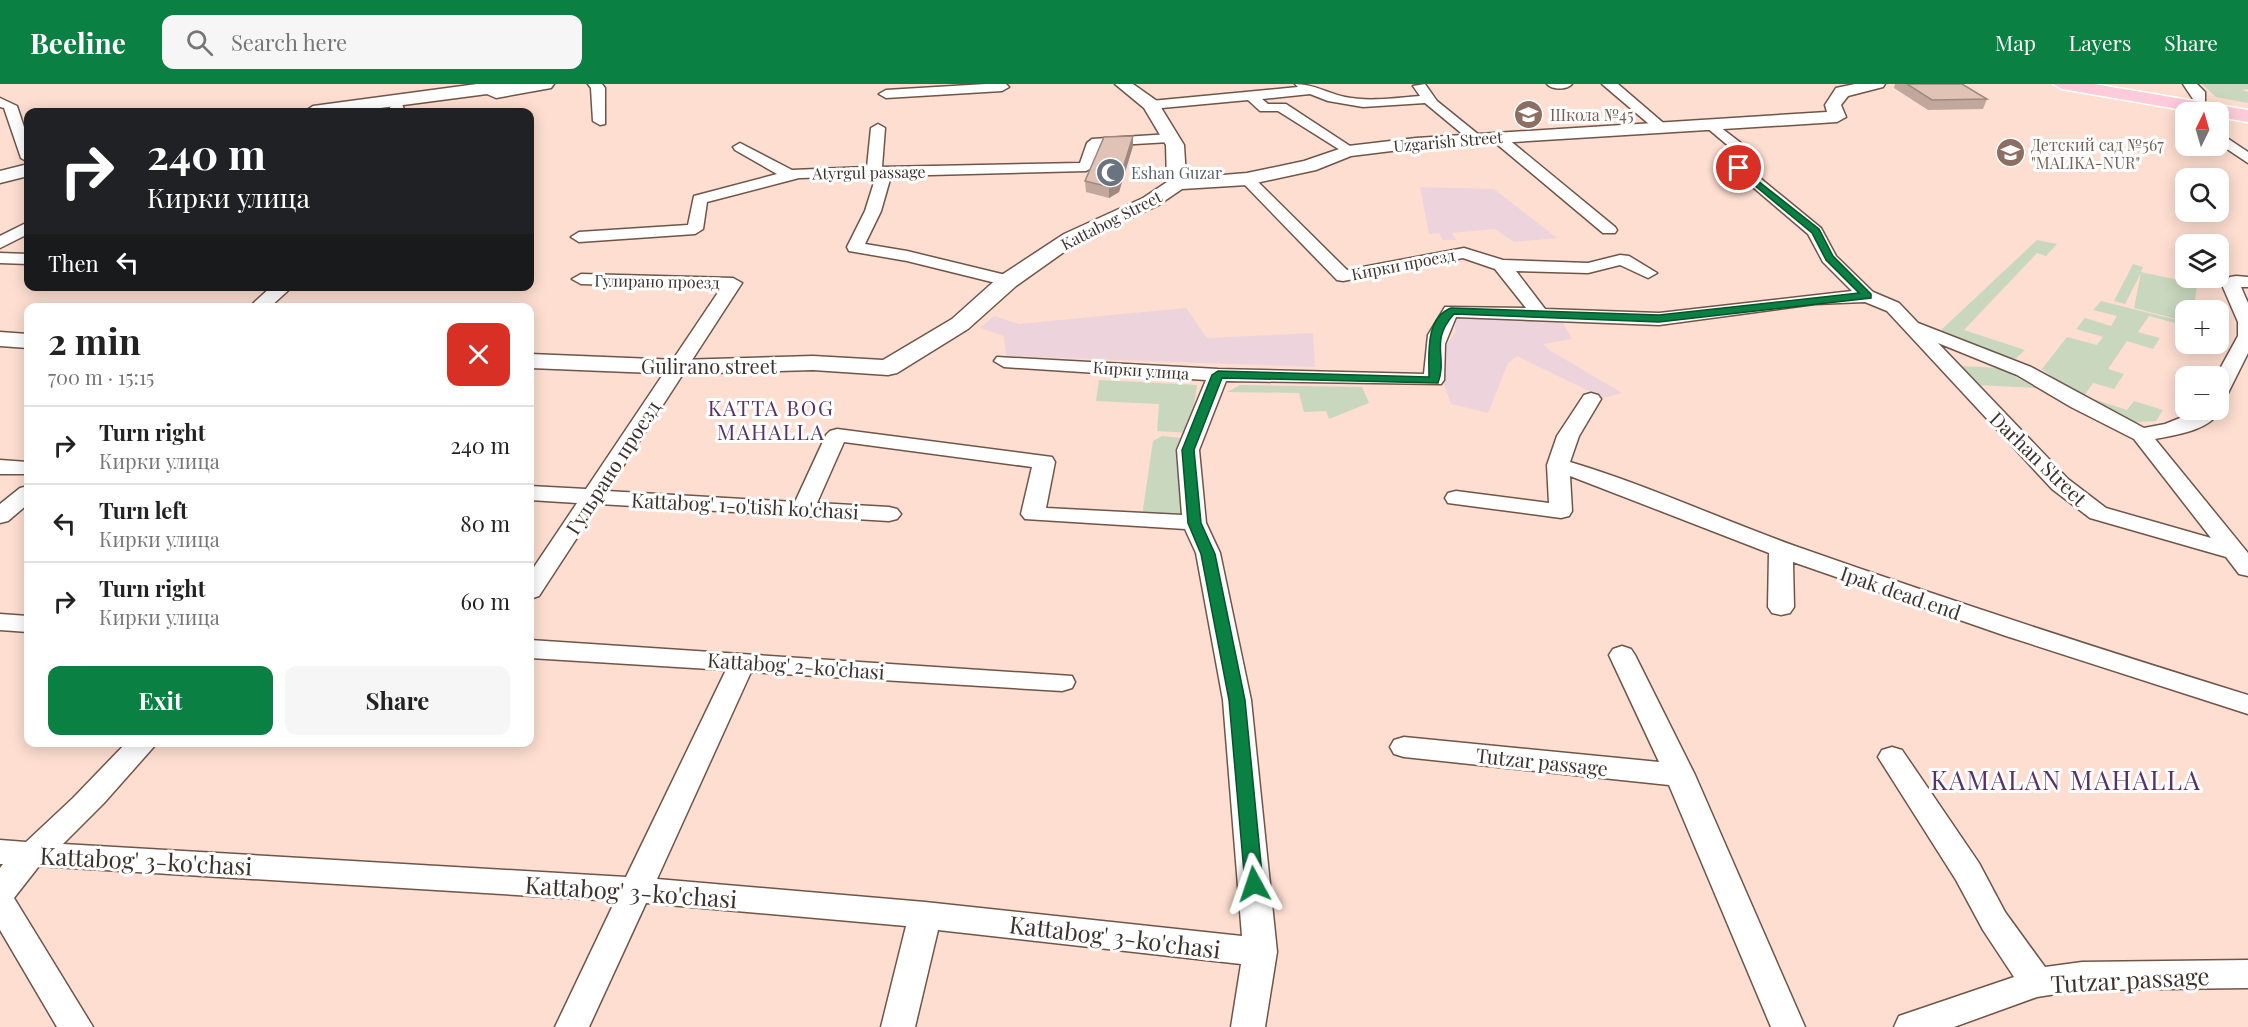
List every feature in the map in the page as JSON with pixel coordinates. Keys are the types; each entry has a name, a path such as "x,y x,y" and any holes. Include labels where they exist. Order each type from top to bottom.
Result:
{"main road":[{"path":"342,108 517,84"},
{"path":"409,108 545,84"},
{"path":"2062,84 2248,107"},
{"path":"2114,84 2195,101 2248,116"},
{"path":"0,171 24,165"},
{"path":"0,177 24,171"}],"street":[{"path":"595,84 598,88 597,105 600,121"},
{"name":"Kattabog Street","path":"888,368 960,324 1008,281 1071,238 1150,202 1177,184 1175,145 1151,105 1124,84"},
{"path":"1419,84 1428,99 1477,139"},
{"path":"1554,84 1565,84"},
{"path":"1609,84 1627,96 1661,127"},
{"name":"Uzgarish Street","path":"1177,184 1247,180 1309,166 1348,151 1497,137 1837,117 1833,105 1842,92 1877,84"},
{"path":"886,94 1002,85 1001,101"},
{"path":"1151,105 1250,96 1306,87 1355,105 1428,99"},
{"path":"1250,96 1266,108 1281,107 1348,151"},
{"path":"0,102 10,106 24,146"},
{"path":"1711,124 1754,160 1739,168 1815,231 1829,258 1867,296"},
{"path":"878,128 880,195 870,222 855,247 907,256 1008,281"},
{"path":"1497,137 1609,230"},
{"name":"Atyrgul passage","path":"579,237 695,229 700,199 789,176 1086,167 1094,143 1170,138"},
{"path":"2229,144 2248,159"},
{"path":"740,147 789,176"},
{"name":"Кирки проезд","path":"1247,180 1343,276 1464,253 1501,266 1521,287 1538,313"},
{"path":"0,243 24,229"},
{"path":"0,258 24,259"},
{"path":"1501,266 1588,268 1620,260 1629,261 1648,273"},
{"name":"Гулирано проезд","path":"581,279 733,283"},
{"path":"2229,371 2247,336 2247,322 2231,285 2236,281 2248,282"},
{"name":"Гульрано проезд","path":"534,585 733,283"},
{"path":"263,303 278,291"},
{"name":"Кирки улица","path":"1004,361 1218,375 1434,380 1434,340 1440,324 1451,311 1659,319 1815,299 1867,296"},
{"name":"Darhan Street","path":"1867,296 1888,303 2060,484 2086,505 2113,519 2232,551"},
{"name":"Darhan Street","path":"1911,325 2024,371 2078,403 2141,435 2248,569"},
{"path":"0,339 24,340"},
{"name":"Gulirano street","path":"534,361 678,367 813,363 888,368"},
{"path":"1218,375 1188,450 1194,523 1208,554 1237,700 1260,952 1248,1027"},
{"path":"1456,498 1561,511 1558,465 1568,435 1591,399"},
{"path":"2141,435 2170,430 2196,420"},
{"path":"803,508 837,435 1044,462 1033,514 1194,523"},
{"name":"Ipak dead end","path":"1558,465 1593,475 1781,550 1982,620 2248,705"},
{"path":"0,467 24,468"},
{"name":"Kattabog' 1-o'tish ko'chasi","path":"534,493 889,514"},
{"path":"0,516 24,496"},
{"path":"1781,550 1781,607"},
{"path":"0,622 24,624"},
{"name":"Kattabog' 2-ko'chasi","path":"534,649 1062,682"},
{"path":"1622,656 1680,774 1788,1027"},
{"path":"572,1027 638,890 743,661"},
{"path":"0,894 6,882 32,853 63,826 139,747"},
{"name":"Tutzar passage","path":"1404,747 1680,774"},
{"path":"1892,757 1968,872 1994,921 2037,983"},
{"name":"Kattabog' 3-ko'chasi","path":"0,852 638,890 925,915 1260,952"},
{"path":"0,902 76,1027"},
{"path":"898,1027 925,915"},
{"name":"Tutzar passage","path":"1911,1027 2037,983 2082,976 2248,974"}],"shaded area":[{"path":"1420,187 1494,189 1557,238 1514,242 1495,229 1452,233 1456,240 1443,240 1439,233 1429,234"},
{"path":"1186,308 1207,338 1313,333 1315,367 1006,356 1004,336 980,328 994,316 1019,324"},
{"path":"1453,316 1562,321 1572,339 1543,344 1622,393 1603,398 1517,356 1508,363 1488,413 1451,404 1444,385 1444,348 1456,332"}],"green space":[{"path":"2202,84 2248,84 2248,89 2242,90 2248,92 2248,103 2216,97"},
{"path":"2037,240 2057,244 2046,256 2037,253 1964,330 2025,350 2015,359 1939,332"},
{"path":"2133,264 2143,267 2141,272 2175,279 2175,288 2197,288 2195,300 2175,300 2175,318 2134,308 2141,273 2125,304 2114,301"},
{"path":"2101,301 2175,320 2175,323 2149,316 2138,332 2160,338 2153,349 2127,341 2108,369 2124,374 2114,389 2093,383 2084,396 2127,410 2134,401 2163,410 2156,421 2124,423 2094,412 2042,369 2067,337 2097,345 2103,337 2076,329 2085,318 2111,326 2117,316 2093,310"},
{"path":"1959,366 1999,368 2037,388 1975,385"},
{"path":"1099,380 1197,385 1190,433 1157,431 1159,404 1096,401"},
{"path":"1240,385 1362,387 1369,403 1329,419 1326,411 1304,412 1299,393 1227,392"},
{"path":"1162,436 1182,438 1183,520 1145,518 1143,509 1153,441"}],"building":[{"path":"1907,84 1962,84 1987,99 1932,100"},
{"path":"1133,136 1119,181 1109,187 1085,181 1104,137"}],"place":[{"name":"Школа №45","path":"1529,114"},
{"name":"Детский сад №567 \"MALIKA-NUR\"","path":"2010,153"},
{"name":"Eshan Guzar","path":"1110,172"}],"district":[{"name":"KATTA BOG MAHALLA","path":"771,419"},
{"name":"KAMALAN MAHALLA","path":"2066,779"}],"route":[{"path":"1254,884 1237,700 1208,554 1194,523 1188,450 1218,375 1434,380 1434,340 1440,324 1451,311 1659,319 1815,299 1867,296 1829,258 1815,231 1739,168"}]}
